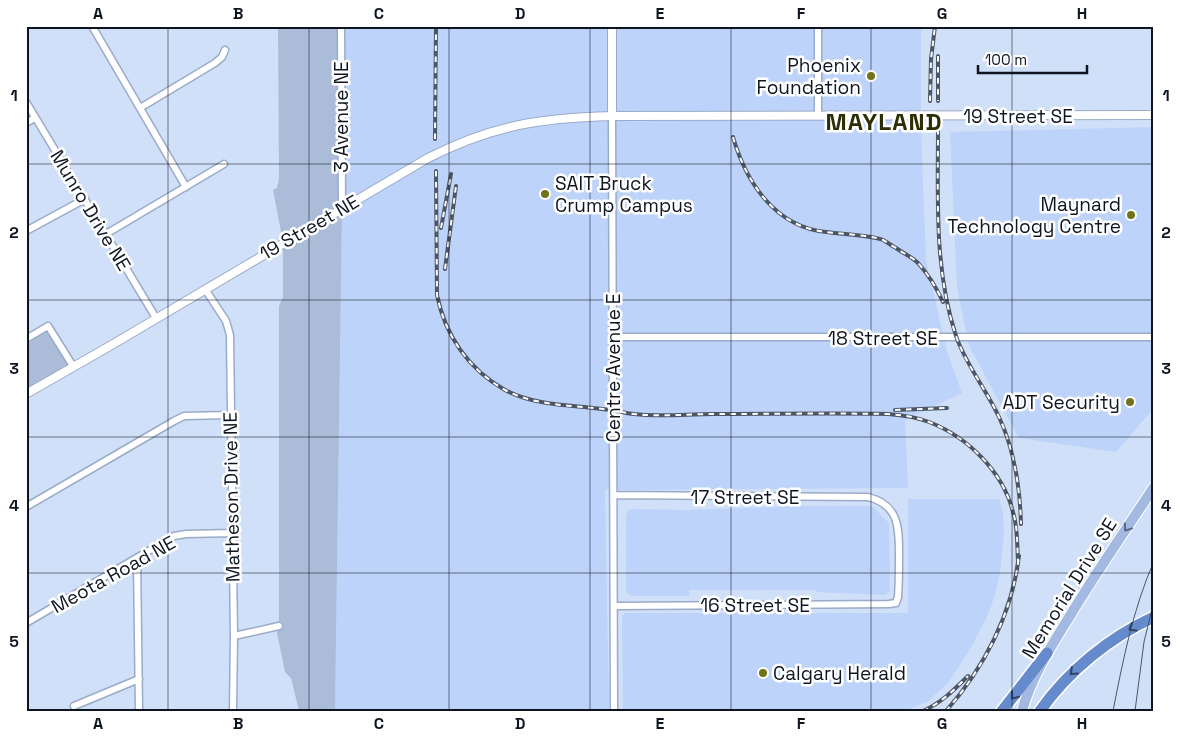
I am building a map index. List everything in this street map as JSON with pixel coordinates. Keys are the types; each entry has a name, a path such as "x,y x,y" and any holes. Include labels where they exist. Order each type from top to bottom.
{"highway":[{"path":"1040,711 1063,682 1079,667 1129,629 1154,616"},
{"path":"1002,711 1047,653"}],"main road":[{"name":"Memorial Drive SE","path":"1022,711 1047,653 1154,487"}],"street":[{"path":"92,26 186,187"},
{"name":"3 Avenue NE","path":"341,26 342,208"},
{"name":"Centre Avenue E","path":"612,26 614,711"},
{"path":"818,26 818,115"},
{"path":"140,108 215,63 222,57 225,50"},
{"name":"Munro Drive NE","path":"26,102 156,318"},
{"name":"19 Street SE","path":"612,116 1154,115"},
{"name":"19 Street NE","path":"26,394 428,158 476,136 512,125 540,120 612,116"},
{"path":"26,124 35,118"},
{"path":"106,234 224,164"},
{"path":"26,231 85,198"},
{"name":"Matheson Drive NE","path":"205,289 226,321 230,335 234,636 233,711"},
{"path":"26,339 48,326 73,366"},
{"name":"18 Street SE","path":"613,337 1154,338"},
{"path":"26,507 184,416 230,415"},
{"name":"17 Street SE","path":"614,495 860,496 876,499 885,503 897,520 899,532 899,589 896,603"},
{"name":"Meota Road NE","path":"26,623 174,536 232,533"},
{"path":"137,559 139,711"},
{"name":"16 Street SE","path":"614,606 882,605 896,603"},
{"path":"234,636 279,626"},
{"path":"74,706 139,679"}],"shaded area":[{"path":"278,26 341,26 342,208 335,711 299,711 291,678 285,672 277,633 279,626 279,306 283,297 283,242 273,190 277,188 279,179"},
{"path":"341,26 921,26 921,130 926,260 947,351 962,393 905,420 908,488 605,490 609,711 335,711 342,208"},
{"path":"1154,127 1154,408 1116,452 1019,438 969,346 957,288 950,132"},
{"path":"48,326 73,366 26,394 26,339"},
{"path":"908,499 999,499 1003,513 1004,533 1000,573 994,598 986,619 969,651 947,684 927,702 904,711 623,711 622,616 625,613 908,613"},
{"path":"798,506 872,506 889,523 890,591 885,595 816,592 815,590 689,590 689,596 631,596 626,592 626,516 628,511 632,509 689,510"}],"tram line":[{"path":"1113,711 1134,616 1154,561"},
{"path":"1135,711 1144,642 1154,601"}],"railway":[{"path":"435,139 436,26"},
{"path":"930,101 931,59 935,26"},
{"path":"938,56 938,101"},
{"path":"938,129 939,234 944,285 949,311 960,347 994,407 1009,442 1018,483 1021,524"},
{"path":"733,137 746,170 755,186 778,212 808,228 878,238 885,241 918,263 932,282 943,302"},
{"path":"436,171 437,295 446,324 460,350 492,382 515,395 536,401 644,415 888,414 924,420 957,437 970,447 982,458 1001,483 1015,518 1018,562"},
{"path":"441,228 451,174"},
{"path":"445,269 456,186"},
{"path":"895,410 947,408"},
{"path":"946,711 972,677 994,639 1010,599 1019,556"},
{"path":"923,711 941,700 968,676"}],"place":[{"name":"Phoenix Foundation","path":"871,76"},
{"name":"SAIT Bruck Crump Campus","path":"545,194"},
{"name":"Maynard Technology Centre","path":"1131,215"},
{"name":"ADT Security","path":"1130,402"},
{"name":"Calgary Herald","path":"763,673"}],"district":[{"name":"MAYLAND","path":"884,122"}]}
